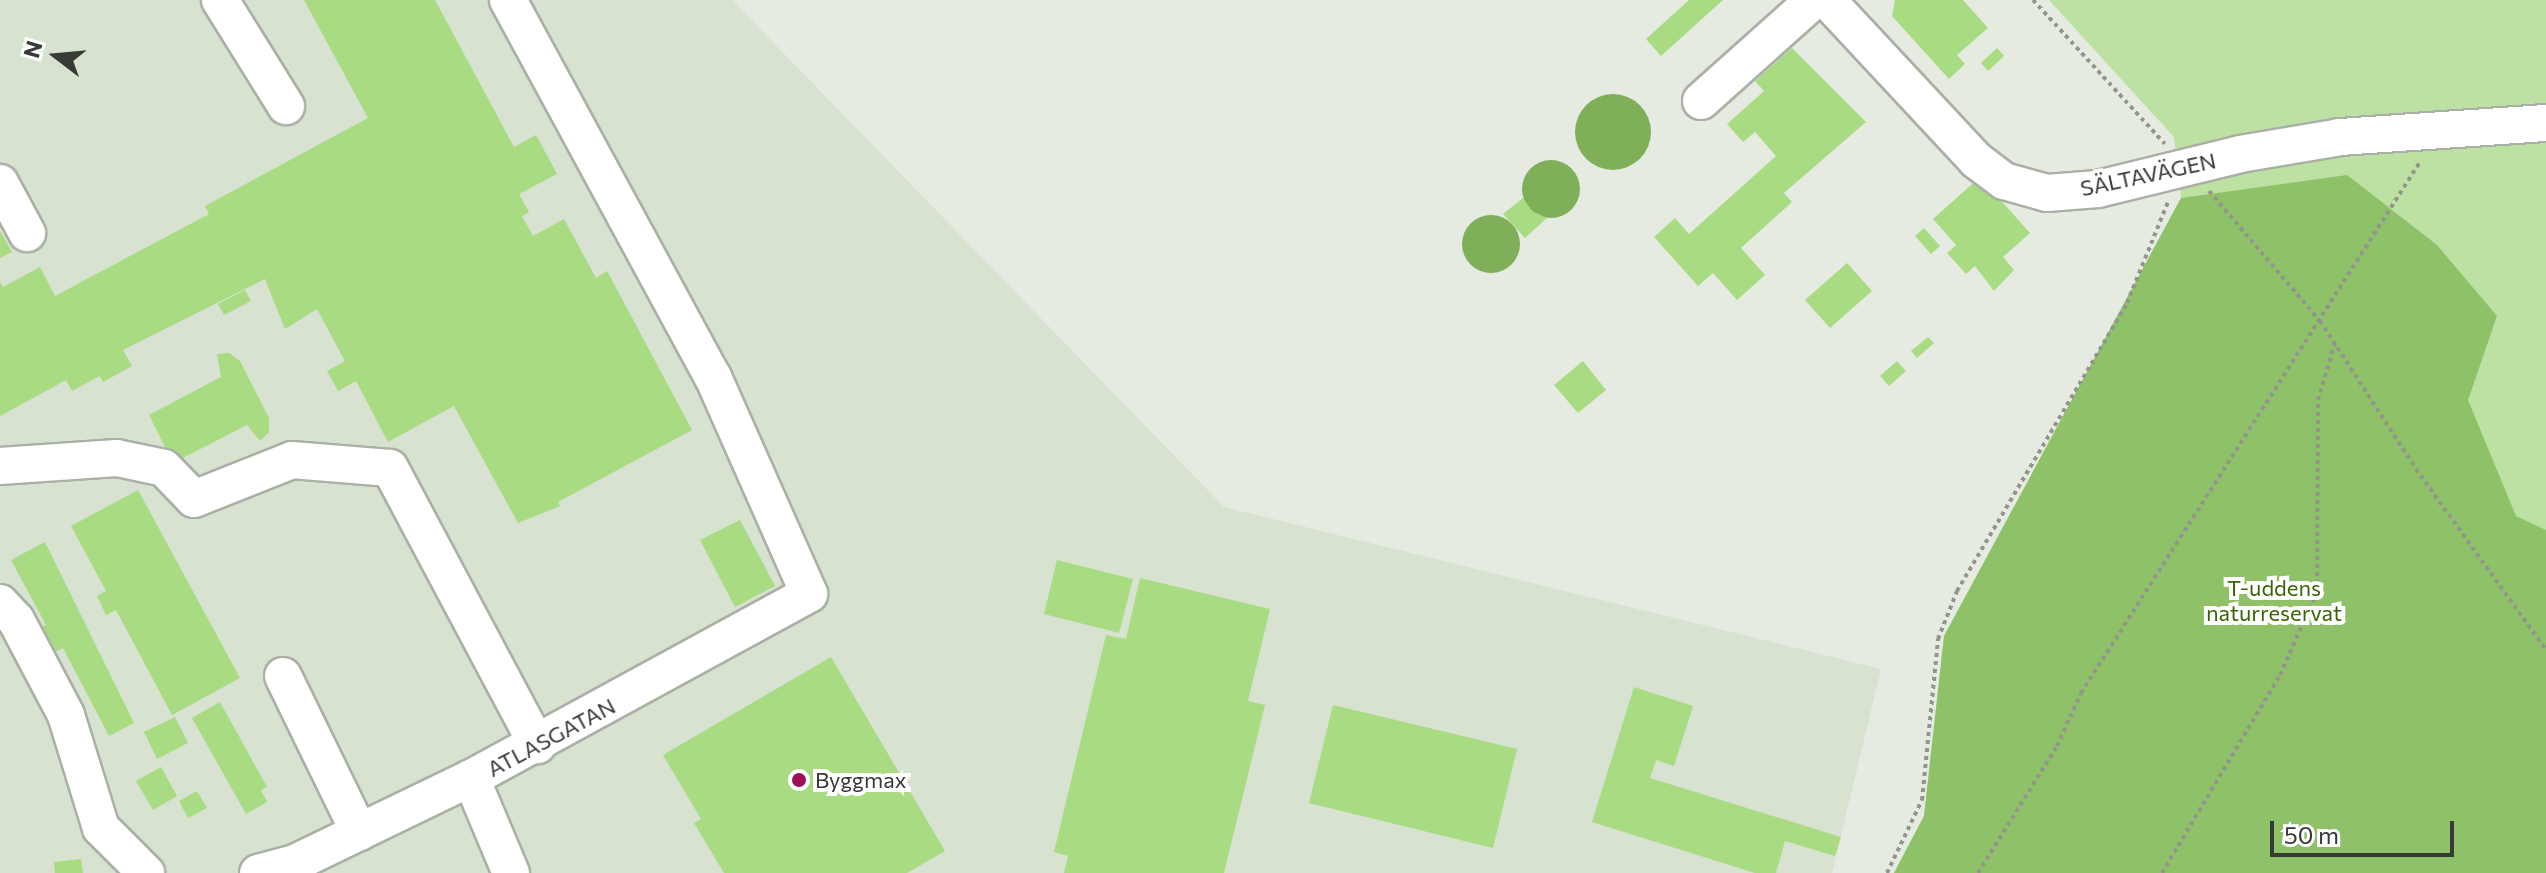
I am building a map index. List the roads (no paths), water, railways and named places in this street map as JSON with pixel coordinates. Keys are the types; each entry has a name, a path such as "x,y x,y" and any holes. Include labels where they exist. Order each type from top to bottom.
{"street":[{"path":"220,0 286,106"},
{"name":"ATLASGATAN","path":"508,0 713,377 809,594 537,745 471,778 511,873"},
{"path":"1701,101 1814,0"},
{"name":"SÄLTAVÄGEN","path":"1827,0 1976,160 2004,181 2047,193 2098,189 2183,168 2340,137 2546,123"},
{"path":"0,183 27,233"},
{"path":"0,466 117,458 164,468 194,499 292,460 390,468 537,745"},
{"path":"0,603 16,620 66,715 101,828 146,873"},
{"path":"283,676 359,832"},
{"path":"258,873 295,863 471,778"}],"place":[{"name":"Byggmax","path":"799,780"}],"park label":[{"name":"T-uddens naturreservat","path":"2274,600"}]}
